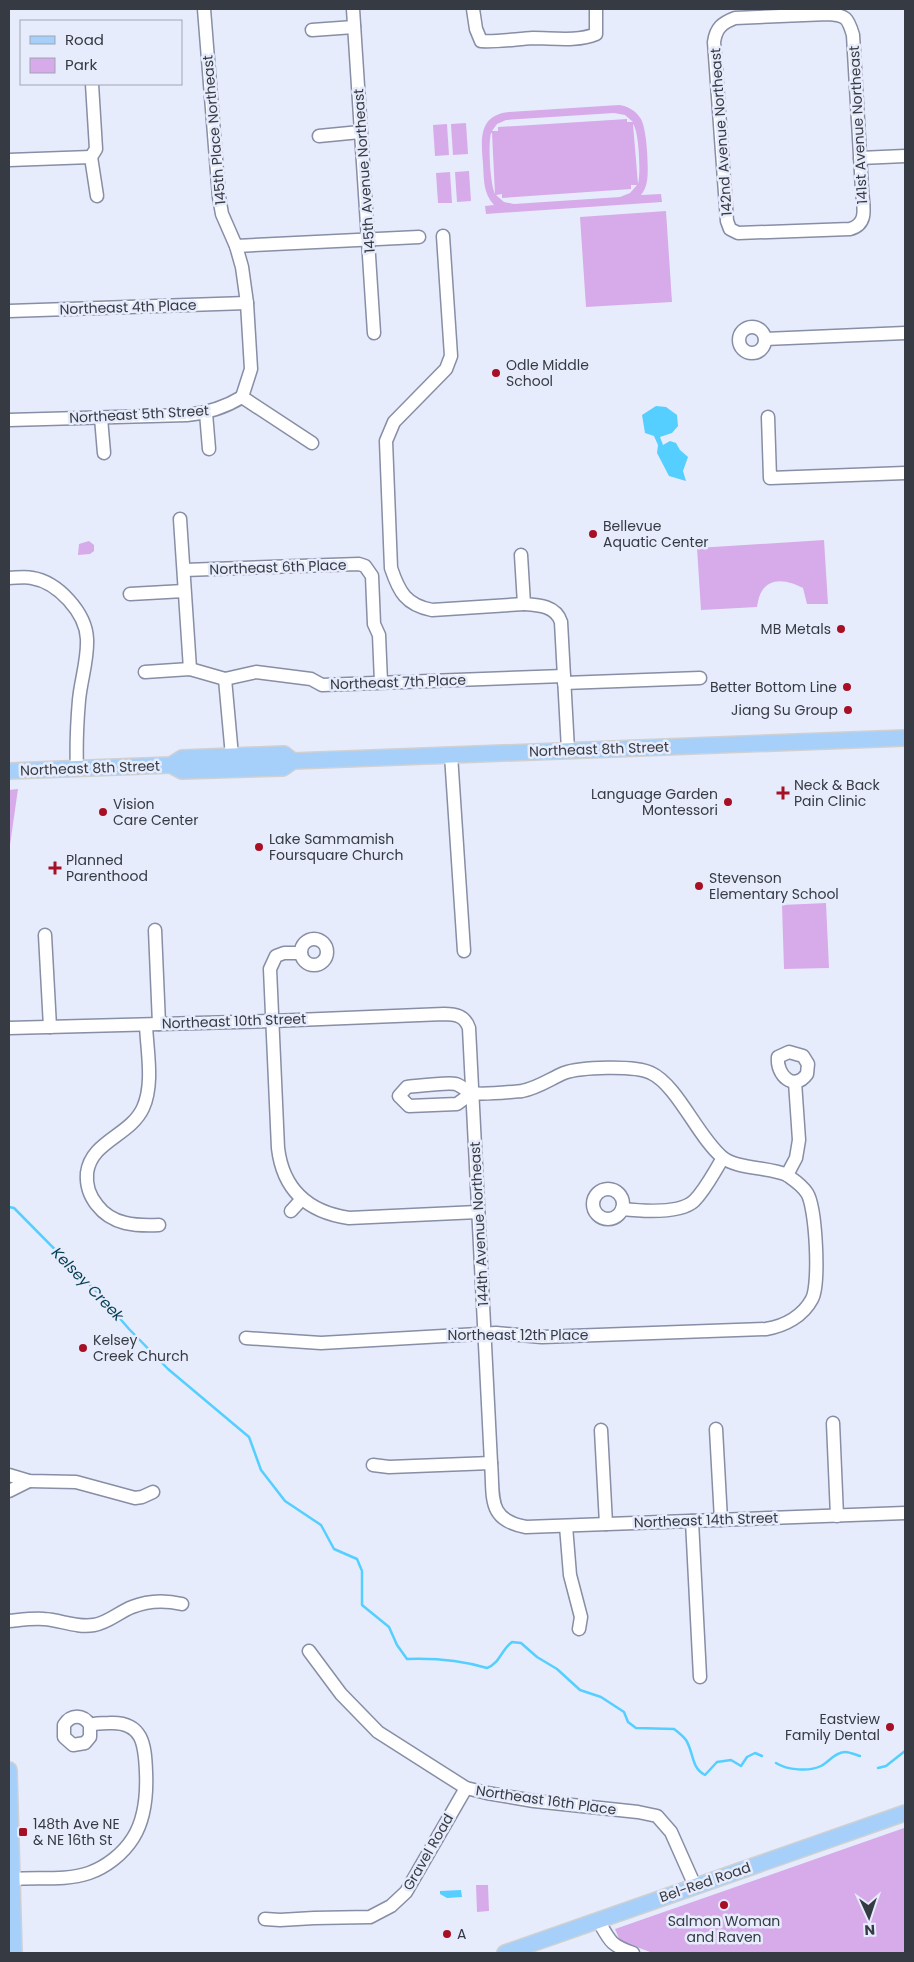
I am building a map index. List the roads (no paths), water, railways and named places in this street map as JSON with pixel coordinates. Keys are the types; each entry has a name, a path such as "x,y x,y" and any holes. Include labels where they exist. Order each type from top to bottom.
{"main road":[{"name":"Northeast 8th Street","path":"171,765 182,771 282,768 293,761 905,738"},
{"name":"Northeast 8th Street","path":"9,771 171,765 182,758 284,754 293,761"},
{"path":"9,1770 14,1953"},
{"name":"Bel-Red Road","path":"505,1953 905,1813"}],"street":[{"name":"145th Place Northeast","path":"204,9 219,197 222,214 236,246 242,267 247,303 251,369 242,397"},
{"name":"145th Avenue Northeast","path":"353,9 374,333"},
{"path":"473,9 476,29 481,41 587,38 596,34 596,9"},
{"name":"142nd Avenue Northeast","path":"847,19 834,14 735,18 719,26 714,42 728,226 738,233 854,228"},
{"name":"141st Avenue Northeast","path":"847,19 853,35 863,219 854,228"},
{"path":"312,30 354,27"},
{"path":"92,85 96,149 90,157 97,196"},
{"path":"320,136 360,132"},
{"path":"860,158 905,156"},
{"path":"9,160 90,157"},
{"path":"443,236 451,356 446,369 394,422 386,441 391,568 397,588 407,600 423,608 432,610 524,604 538,605 554,610 559,617 568,750"},
{"path":"236,246 419,237"},
{"name":"Northeast 4th Place","path":"9,311 247,303"},
{"path":"765,339 905,333"},
{"path":"242,397 312,443"},
{"name":"Northeast 5th Street","path":"9,420 206,413 225,407 242,397"},
{"path":"206,413 209,449"},
{"path":"768,417 770,478 905,473"},
{"path":"101,418 104,452"},
{"path":"180,519 190,669"},
{"path":"521,555 524,604"},
{"name":"Northeast 6th Place","path":"184,570 359,564 366,566 372,576 374,624 380,635 381,682"},
{"path":"9,575 32,578 51,585 69,599 80,618 87,636 87,654 79,698 76,733 77,769"},
{"path":"130,594 184,591"},
{"name":"Northeast 7th Place","path":"145,672 190,669 225,679 256,672 311,679 322,685 381,682 700,678"},
{"path":"225,679 232,756"},
{"path":"452,755 464,951"},
{"path":"155,930 159,1024"},
{"path":"45,934 50,1027"},
{"path":"301,953 284,953 276,956 270,968 280,1163 285,1178 302,1199 334,1215 349,1218 478,1212"},
{"name":"Northeast 10th Street","path":"9,1028 272,1021 434,1014 459,1016"},
{"name":"144th Avenue Northeast","path":"459,1016 467,1021 469,1028 491,1463 497,1512 507,1522"},
{"path":"146,1025 148,1087 142,1109 127,1129 99,1149 92,1157 86,1180 88,1192 93,1200 103,1213 112,1219 140,1226 160,1225"},
{"path":"472,1093 456,1084 407,1087 399,1096 409,1106 457,1104 472,1093 534,1088 565,1073 585,1069 637,1069 651,1073 664,1082 712,1147 723,1158 736,1164 776,1170 787,1175 796,1158 799,1140 795,1082"},
{"path":"622,1209 679,1209 689,1205 695,1200 723,1158"},
{"name":"Northeast 12th Place","path":"246,1338 321,1343 484,1333 515,1333 542,1337 766,1329 781,1326 789,1322 808,1306 817,1284 812,1207 807,1193 799,1183 787,1175"},
{"path":"291,1211 302,1199"},
{"path":"833,1423 837,1516"},
{"path":"716,1429 721,1520"},
{"path":"600,1430 606,1524"},
{"path":"373,1465 389,1467 491,1463"},
{"path":"9,1474 29,1480 76,1482 135,1498 153,1492"},
{"path":"9,1491 29,1480"},
{"name":"Northeast 14th Street","path":"507,1522 526,1527 905,1513"},
{"path":"692,1521 700,1676"},
{"path":"566,1526 571,1583 580,1617 579,1629"},
{"path":"9,1621 43,1619 77,1626 95,1625 142,1604 167,1601 182,1604"},
{"name":"Northeast 16th Place","path":"309,1651 341,1694 378,1732 466,1788 487,1794 534,1801 638,1812 657,1816 671,1832 694,1886"},
{"path":"13,1879 72,1876 89,1872 110,1862 123,1851 133,1838 145,1802 145,1751 142,1741 132,1728 122,1723 90,1725"},
{"name":"Gravel Road","path":"265,1919 370,1917 391,1906 406,1892 466,1788"},
{"path":"598,1920 609,1940 618,1948 633,1953"}],"water":[{"path":"656,406 666,407 677,415 678,426 672,433 660,437 663,445 670,441 676,443 680,450 688,457 683,471 686,481 669,476 657,453 658,445 654,436 645,433 642,415"},
{"path":"461,1890 462,1897 447,1898 440,1894 440,1891"}],"waterway":[{"name":"Kelsey Creek","path":"9,1207 14,1208 97,1292 129,1329 168,1369 249,1437 261,1470 285,1501 321,1525 334,1549 357,1559 362,1571 362,1605 389,1627 397,1645 407,1659 447,1660 487,1668 498,1660 512,1642 521,1643 537,1657 557,1669 580,1690 601,1697 624,1712 628,1722 636,1728 674,1729 686,1740 697,1768 705,1775 717,1762 731,1760 741,1766 747,1757 755,1753 762,1756"},
{"name":"Kelsey Creek","path":"878,1768 886,1766 905,1751"},
{"name":"Kelsey Creek","path":"776,1763 792,1769 804,1770 821,1766 841,1752 849,1752 860,1756"}],"place":[{"name":"Odle Middle School","path":"496,373"},
{"name":"Bellevue Aquatic Center","path":"593,534"},
{"name":"MB Metals","path":"841,629"},
{"name":"Better Bottom Line","path":"847,687"},
{"name":"Jiang Su Group","path":"848,710"},
{"name":"Neck & Back Pain Clinic","path":"783,793"},
{"name":"Language Garden Montessori","path":"728,802"},
{"name":"Vision Care Center","path":"103,812"},
{"name":"Lake Sammamish Foursquare Church","path":"259,847"},
{"name":"Planned Parenthood","path":"55,868"},
{"name":"Stevenson Elementary School","path":"699,886"},
{"name":"Kelsey Creek Church","path":"83,1348"},
{"name":"Eastview Family Dental","path":"890,1727"},
{"name":"148th Ave NE & NE 16th St","path":"23,1832"},
{"name":"Salmon Woman and Raven","path":"724,1905"},
{"name":"A","path":"447,1934"}]}
